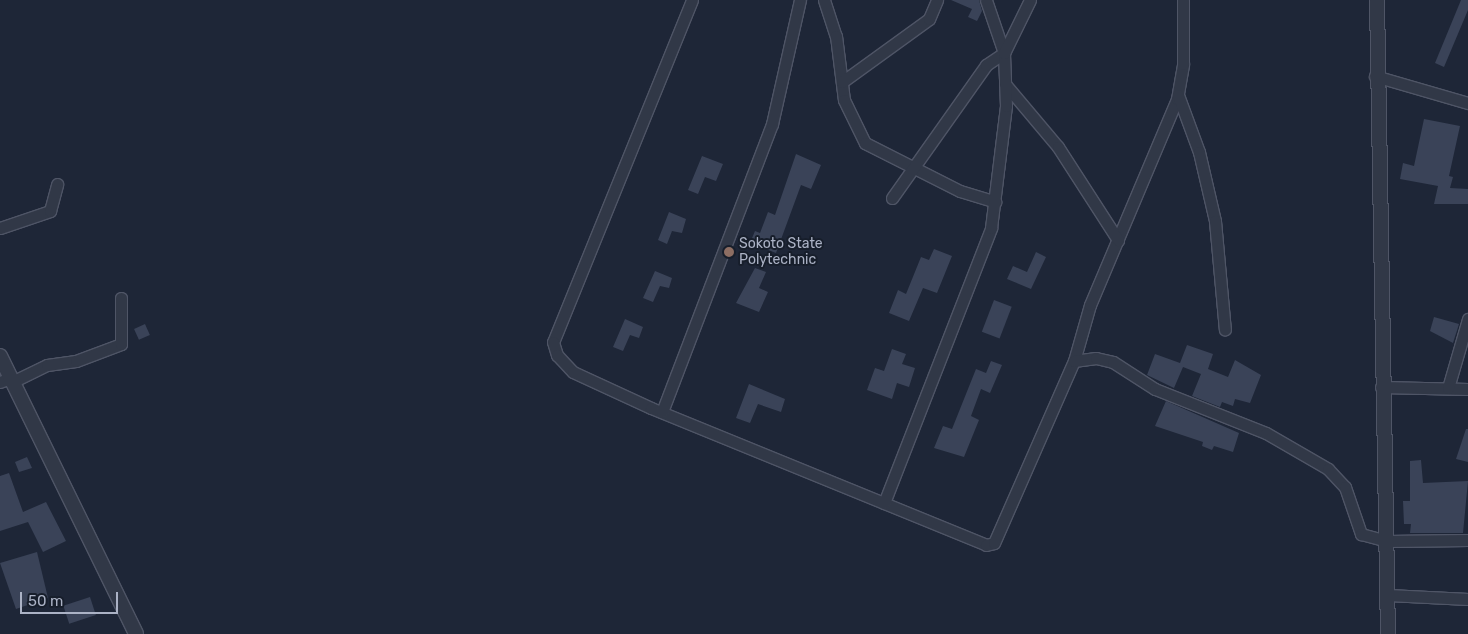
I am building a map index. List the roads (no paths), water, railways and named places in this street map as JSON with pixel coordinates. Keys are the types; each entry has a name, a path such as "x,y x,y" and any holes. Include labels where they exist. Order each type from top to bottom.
{"street":[{"path":"692,0 553,342 558,355 573,372 662,412 986,545 994,543 1074,361 1090,305 1178,94 1183,0"},
{"path":"662,412 772,124 800,0"},
{"path":"824,0 836,36 844,100 865,142 913,168 996,202"},
{"path":"842,82 930,19 937,0"},
{"path":"884,503 991,228 996,202 1005,84 1004,53 986,0"},
{"path":"892,198 986,64 1004,53 1030,0"},
{"path":"1376,0 1375,76 1388,634"},
{"path":"1375,76 1468,103"},
{"path":"1005,84 1058,147 1118,240"},
{"path":"1178,94 1199,152 1215,221 1225,330"},
{"path":"0,228 50,211 57,184"},
{"path":"8,380 47,365 76,361 121,344 121,298"},
{"path":"1448,388 1468,319"},
{"path":"0,356 8,380 136,634"},
{"path":"1074,361 1096,358 1113,362 1155,390 1266,433 1328,469 1346,487 1361,534 1387,541 1468,540"},
{"path":"1381,387 1468,389"},
{"path":"1388,595 1468,599"}],"place":[{"name":"Sokoto State Polytechnic","path":"729,252"}]}
